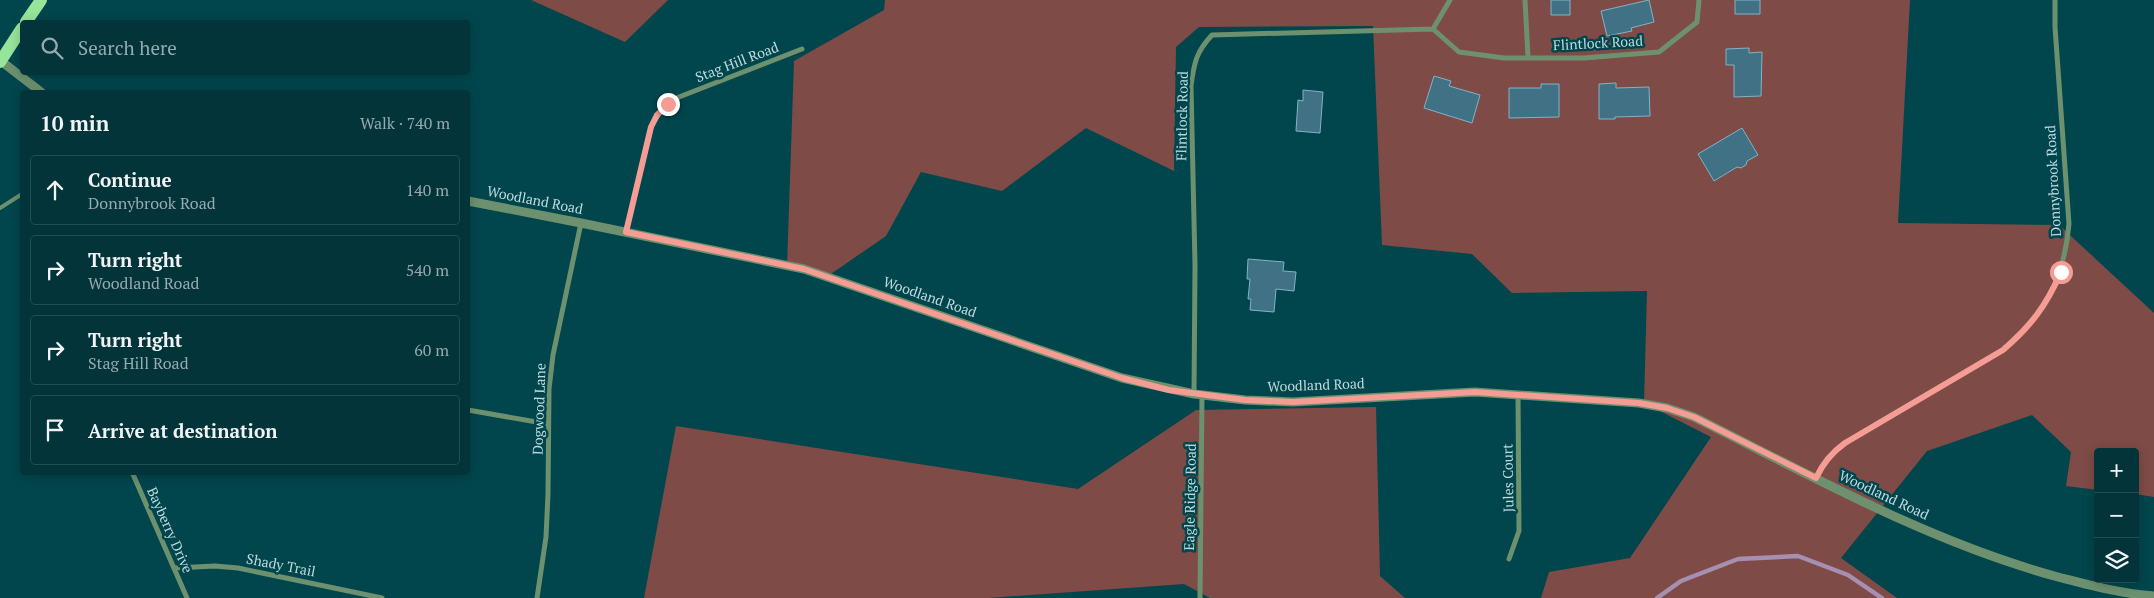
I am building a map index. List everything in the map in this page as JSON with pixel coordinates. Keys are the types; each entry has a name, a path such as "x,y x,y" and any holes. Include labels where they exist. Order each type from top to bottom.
{"main road":[{"path":"27,20 41,0"},
{"path":"0,61 20,31"}],"street":[{"path":"1434,29 1450,0"},
{"path":"1526,0 1528,57"},
{"name":"Flintlock Road","path":"1198,395 1191,86 1194,60 1202,46 1212,35 1434,29 1460,52 1504,58 1584,58 1659,52 1697,22 1699,0"},
{"name":"Donnybrook Road","path":"1816,478 1823,464 1832,453 1845,443 2003,350 2022,334 2038,315 2051,294 2061,272 2067,248 2069,224 2055,28 2055,0"},
{"name":"Stag Hill Road","path":"626,232 651,127 657,115 668,104 679,97 802,49"},
{"path":"0,61 38,90"},
{"name":"Woodland Road","path":"470,201 581,222 804,269 1122,378 1198,395 1245,400 1293,402 1466,392 1639,403 1667,408 1694,417 1919,528 1966,547 2030,569 2079,582 2138,595 2154,596"},
{"name":"Dogwood Lane","path":"537,598 546,537 548,389 552,355 581,222"},
{"name":"Eagle Ridge Road","path":"1198,395 1200,598"},
{"name":"Jules Court","path":"1508,559 1519,531 1518,395"},
{"path":"470,410 548,424"},
{"name":"Bayberry Drive","path":"133,475 187,598"},
{"name":"Shady Trail","path":"175,568 215,566 238,568 382,598"}],"lane":[{"path":"0,208 20,195"}],"shaded area":[{"path":"531,0 668,0 625,42"},
{"path":"885,0 1910,0 1898,223 2059,225 2154,313 2154,497 2139,495 2139,448 2094,448 2094,490 2066,486 2071,452 2032,415 1927,451 1841,558 1897,598 1541,598 1549,572 1630,558 1711,437 1644,403 1647,291 1512,293 1472,254 1382,245 1373,26 1199,27 1176,47 1174,171 1086,128 1002,191 921,172 886,236 825,278 787,267 794,61 884,10"},
{"path":"1376,407 1380,576 1405,598 1210,598 1184,584 988,598 644,598 676,426 1078,489 1196,410"}],"building":[{"path":"1551,0 1570,0 1570,15 1551,15"},
{"path":"1649,0 1654,22 1631,28 1632,31 1607,36 1601,11"},
{"path":"1735,0 1760,0 1760,14 1735,14"},
{"path":"1749,48 1749,53 1762,52 1761,96 1734,97 1734,65 1726,65 1726,49"},
{"path":"1434,76 1451,81 1449,86 1480,95 1472,123 1424,108"},
{"path":"1616,83 1616,88 1649,87 1650,116 1599,119 1599,84"},
{"path":"1541,84 1559,84 1559,117 1509,118 1509,88 1541,88"},
{"path":"1303,90 1323,92 1320,133 1296,131 1298,100 1303,101"},
{"path":"1742,128 1758,155 1747,161 1746,165 1741,168 1737,167 1714,181 1698,154"},
{"path":"1248,259 1284,262 1283,271 1296,272 1294,291 1276,289 1274,312 1250,310 1251,299 1248,299 1250,279 1247,279"}],"waterway":[{"path":"1657,598 1681,581 1738,559 1798,556 1848,575 1882,598"}],"route":[{"path":"668,104 657,115 651,127 626,232 804,269 844,281 1122,378 1169,390 1202,396 1293,402 1475,392 1639,403 1667,408 1694,417 1816,478 1823,464 1832,453 1845,443 2003,350 2022,334 2038,315 2051,294 2061,272"}]}
